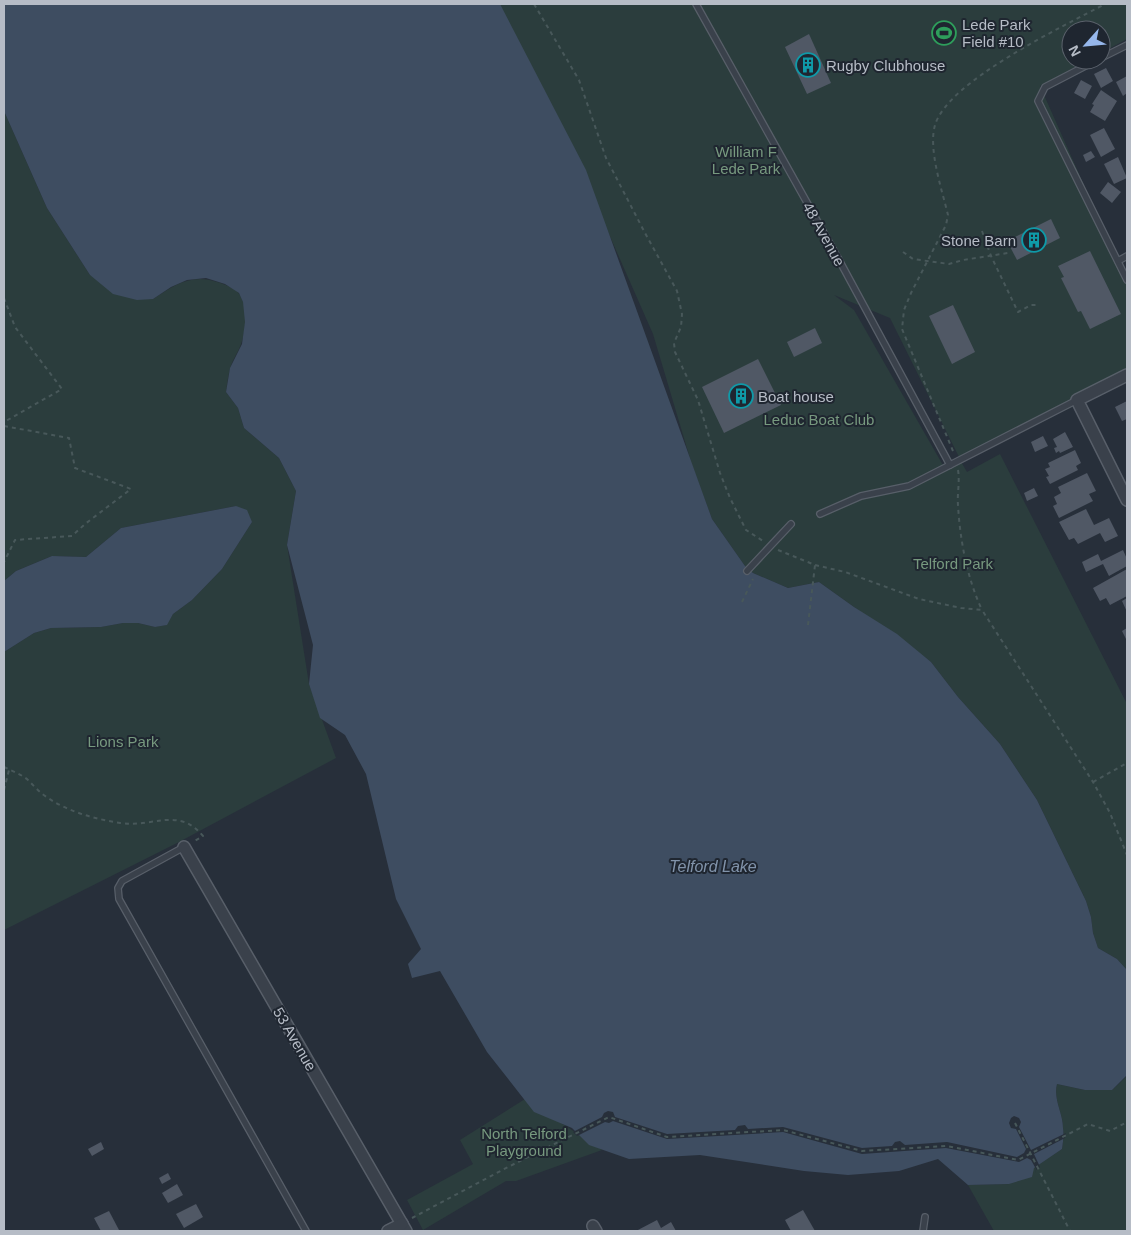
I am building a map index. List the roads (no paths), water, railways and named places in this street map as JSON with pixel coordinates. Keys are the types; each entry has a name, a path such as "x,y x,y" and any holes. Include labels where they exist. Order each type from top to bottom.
{"street":[{"path":"1127,375 1076,400 1127,500"},
{"name":"53 Avenue","path":"184,847 404,1227"},
{"path":"388,1231 404,1227"}],"lane":[{"name":"48 Avenue","path":"696,4 838,258 950,465"},
{"path":"1111,53 1127,44"},
{"path":"1077,70 1045,86 1038,101 1127,280"},
{"path":"1118,261 1127,256"},
{"path":"820,514 861,496 908,486 1076,400"},
{"path":"747,571 791,524"},
{"path":"184,847 122,881 118,888 119,899 306,1231"},
{"path":"923,1231 925,1217"}],"water":[{"name":"Telford Lake","path":"4,4 500,4 586,170 712,519 745,566 753,573 788,588 819,582 897,634 931,662 958,697 1000,744 1037,800 1086,901 1098,948 1117,959 1127,970 1127,1075 1112,1090 1085,1090 1057,1084 1056,1095 1062,1117 1062,1149 1034,1168 1032,1177 1009,1184 968,1185 938,1159 899,1171 848,1175 804,1171 700,1155 629,1159 589,1145 572,1128 534,1112 487,1052 440,971 412,978 408,964 421,949 396,899 366,774 345,735 320,718 309,684 313,645 287,545 296,491 279,458 244,428 238,408 226,392 230,368 242,344 245,322 243,302 239,293 225,284 206,278 187,280 171,287 153,299 137,300 113,294 90,275 47,208 4,111"},
{"path":"236,506 247,510 252,522 222,569 192,600 173,614 167,625 155,627 138,623 123,623 101,627 51,628 34,633 4,652 4,581 16,571 52,556 86,557 121,528"}],"place":[{"name":"Lede Park Field #10","path":"944,33"},
{"name":"Rugby Clubhouse","path":"808,65"},
{"name":"Stone Barn","path":"1034,240"},
{"name":"Boat house","path":"741,396"}],"park label":[{"name":"William F Lede Park","path":"746,160"},
{"name":"Leduc Boat Club","path":"819,419"},
{"name":"Telford Park","path":"953,563"},
{"name":"Lions Park","path":"123,741"},
{"name":"North Telford Playground","path":"524,1142"}]}
